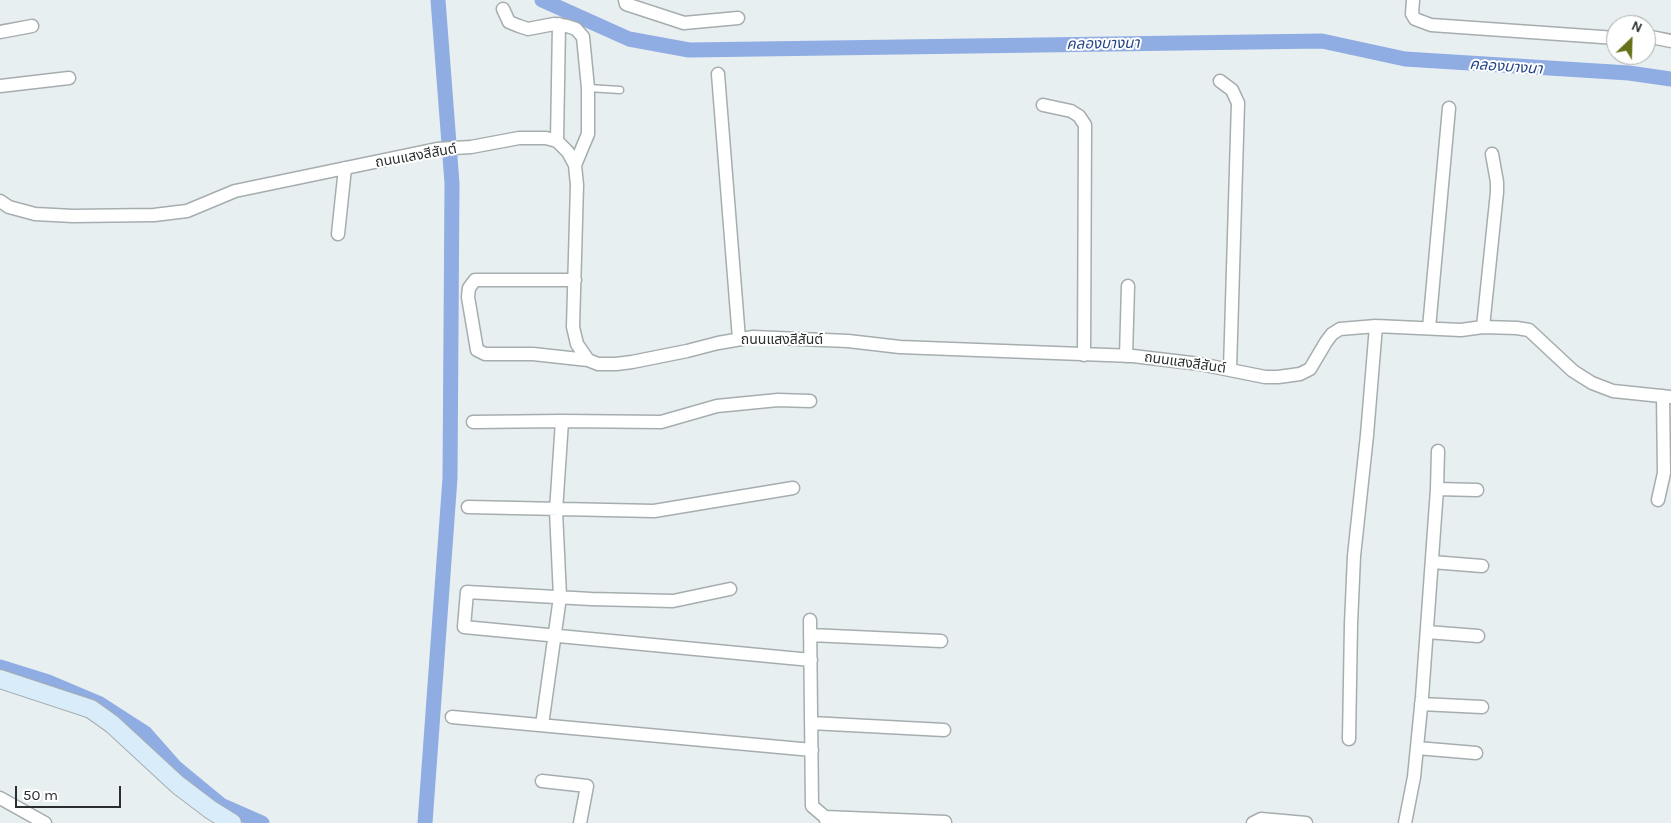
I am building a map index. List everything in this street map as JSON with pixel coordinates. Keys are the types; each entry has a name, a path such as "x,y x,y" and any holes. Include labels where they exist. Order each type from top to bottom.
{"street":[{"path":"625,0 626,4 684,23 738,18"},
{"path":"1413,0 1412,14 1415,19 1431,25 1606,37"},
{"path":"503,10 509,22 528,29 559,24 576,29 583,37 588,88 588,134 575,164"},
{"path":"559,24 557,141 568,152 575,164 577,185 573,327 577,344 588,360"},
{"path":"0,32 32,26"},
{"path":"1656,38 1671,40"},
{"path":"718,74 739,339"},
{"path":"0,86 70,78"},
{"path":"1220,81 1232,90 1238,103 1230,369"},
{"path":"1042,105 1071,111 1079,116 1085,125 1084,355"},
{"path":"1429,328 1449,108"},
{"name":"ถนนแสงสีสันต์","path":"0,201 9,207 35,214 73,216 154,215 187,211 235,191 437,150 471,147 519,138 546,138 557,141"},
{"path":"1483,328 1497,192 1492,154"},
{"path":"338,234 345,168"},
{"name":"ถนนแสงสีสันต์","path":"575,280 480,280 471,283 468,297 477,350 485,354 533,354 588,360 598,364 624,363 753,337 820,339 900,347 1126,356 1230,369 1244,374 1264,377 1300,374 1310,369 1321,348 1332,334 1340,329 1376,326 1461,330 1483,328 1529,330 1573,371 1592,383 1613,391 1667,397"},
{"path":"1126,356 1128,286"},
{"path":"1349,739 1354,556 1376,326"},
{"path":"1658,500 1664,473 1667,397"},
{"path":"472,422 661,422 717,406 778,400 810,401"},
{"path":"542,725 560,597 556,510 562,421"},
{"path":"1405,823 1414,777 1421,704 1437,489 1438,451"},
{"path":"468,507 654,511 793,488"},
{"path":"1437,489 1477,490"},
{"path":"1432,562 1482,566"},
{"path":"730,589 673,601 467,592 464,627 811,660"},
{"path":"810,620 812,806 826,820 945,822"},
{"path":"1427,632 1478,636"},
{"path":"810,635 941,641"},
{"path":"0,679 91,709 112,724 178,785 232,823"},
{"path":"1421,704 1482,707"},
{"path":"452,716 812,750"},
{"path":"811,723 944,730"},
{"path":"1417,748 1476,753"},
{"path":"542,780 587,786 580,823"},
{"path":"0,798 45,823"},
{"path":"1253,823 1261,819 1306,823"}],"lane":[{"path":"588,88 620,90"}],"waterway":[{"path":"425,823 450,478 452,183 438,0"},
{"name":"คลองบางนา","path":"542,0 629,39 689,50 1322,41 1405,59 1629,73 1671,79"},
{"path":"0,667 48,682 100,704 145,733 175,767 221,805 262,823"}]}
